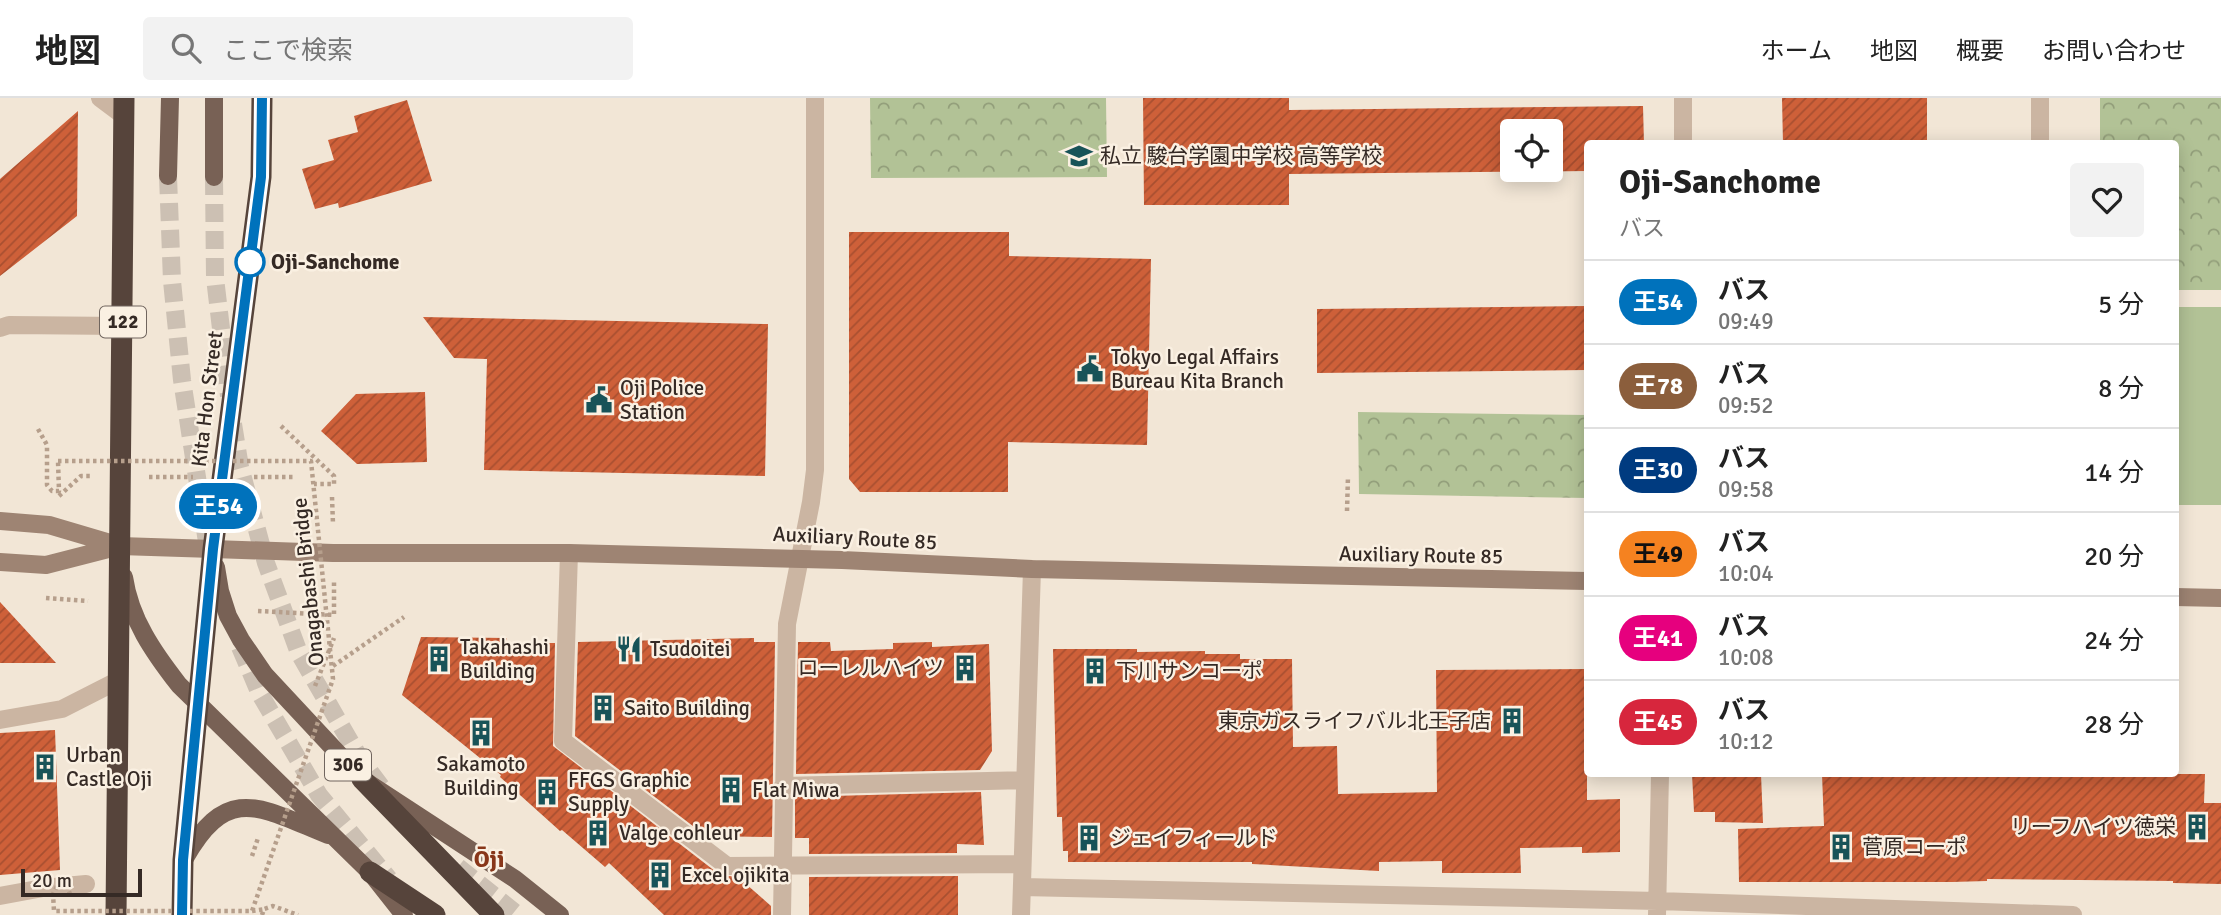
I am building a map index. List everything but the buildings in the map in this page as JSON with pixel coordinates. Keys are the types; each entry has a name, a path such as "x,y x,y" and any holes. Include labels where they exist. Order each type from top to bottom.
{"highway":[{"name":"Kita Hon Street","path":"182,915 183,860 213,549 261,177 262,98"},
{"name":"122","path":"116,915 124,107"},
{"path":"362,779 494,915"},
{"path":"370,872 435,915"}],"main road":[{"path":"168,176 170,98"},
{"path":"214,98 214,177"},
{"path":"120,545 125,586 148,641 180,685 338,839 370,872 404,915"},
{"name":"306","path":"213,549 220,591 228,616 241,640 265,675 362,779 515,879 560,915"},
{"path":"183,860 198,834 214,818 235,807 253,806 338,839"}],"street":[{"path":"100,98 124,107"},
{"path":"782,915 787,624 815,470 815,98"},
{"path":"1683,98 1683,140"},
{"path":"2040,98 2040,140"},
{"path":"0,328 9,325 123,326"},
{"path":"0,521 48,524 120,545"},
{"path":"0,562 47,565 120,545"},
{"name":"Auxiliary Route 85","path":"120,545 333,553 569,552 1032,569 1584,581"},
{"path":"569,552 563,741 727,866 1023,864"},
{"path":"1021,915 1032,569"},
{"path":"2179,597 2221,598"},
{"path":"0,720 62,709 117,681"},
{"path":"1658,908 1660,777"},
{"path":"783,786 1025,780"},
{"path":"0,896 86,884"},
{"path":"1022,887 1658,908 2073,915"}],"path":[{"path":"281,426 334,476 334,484 314,484"},
{"name":"Onagabashi Bridge","path":"38,429 47,445 47,485 52,491 60,491 58,461 311,461 333,679 252,911"},
{"path":"50,504 81,476 295,477"},
{"path":"1347,511 1348,476"},
{"path":"333,666 404,617"},
{"path":"70,894 66,884 57,886 53,894 54,911 276,909 280,915"},
{"path":"262,915 264,909 273,906 298,915"}],"green space":[{"path":"870,98 1106,98 1107,177 871,178"},
{"path":"2100,98 2221,98 2221,290 2179,290 2179,140 2100,140"},
{"path":"2179,307 2221,307 2221,505 2179,505"},
{"path":"1358,412 1584,415 1584,498 1359,494"}],"tunnel":[{"path":"168,176 172,281 182,380 209,555"},
{"path":"214,177 215,278 229,396"},
{"path":"233,424 240,467 266,563 299,653 359,757 385,792"},
{"path":"240,647 260,694 319,795 389,879"},
{"path":"458,867 518,915"}],"bus line":[{"name":"王54","path":"182,915 183,860 213,549 261,177 262,98"}],"place":[{"name":"私立 駿台学園中学校 高等学校","path":"1079,156"},
{"name":"Oji-Sanchome","path":"250,262"},
{"name":"Tokyo Legal Affairs Bureau Kita Branch","path":"1090,369"},
{"name":"Oji Police Station","path":"599,400"},
{"name":"Tsudoitei","path":"629,649"},
{"name":"Takahashi Building","path":"439,659"},
{"name":"ローレルハイツ","path":"965,668"},
{"name":"下川サンコーポ","path":"1095,671"},
{"name":"Saito Building","path":"603,708"},
{"name":"東京ガスライフバル北王子店","path":"1512,721"},
{"name":"Sakamoto Building","path":"481,733"},
{"name":"Urban Castle Oji","path":"45,767"},
{"name":"Flat Miwa","path":"731,790"},
{"name":"FFGS Graphic Supply","path":"547,792"},
{"name":"リーフハイツ徳栄","path":"2197,827"},
{"name":"Valge cohleur","path":"598,833"},
{"name":"ジェイフィールド","path":"1089,838"},
{"name":"菅原コーポ","path":"1841,847"},
{"name":"Excel ojikita","path":"660,875"}],"district":[{"name":"Ōji","path":"489,859"}]}
